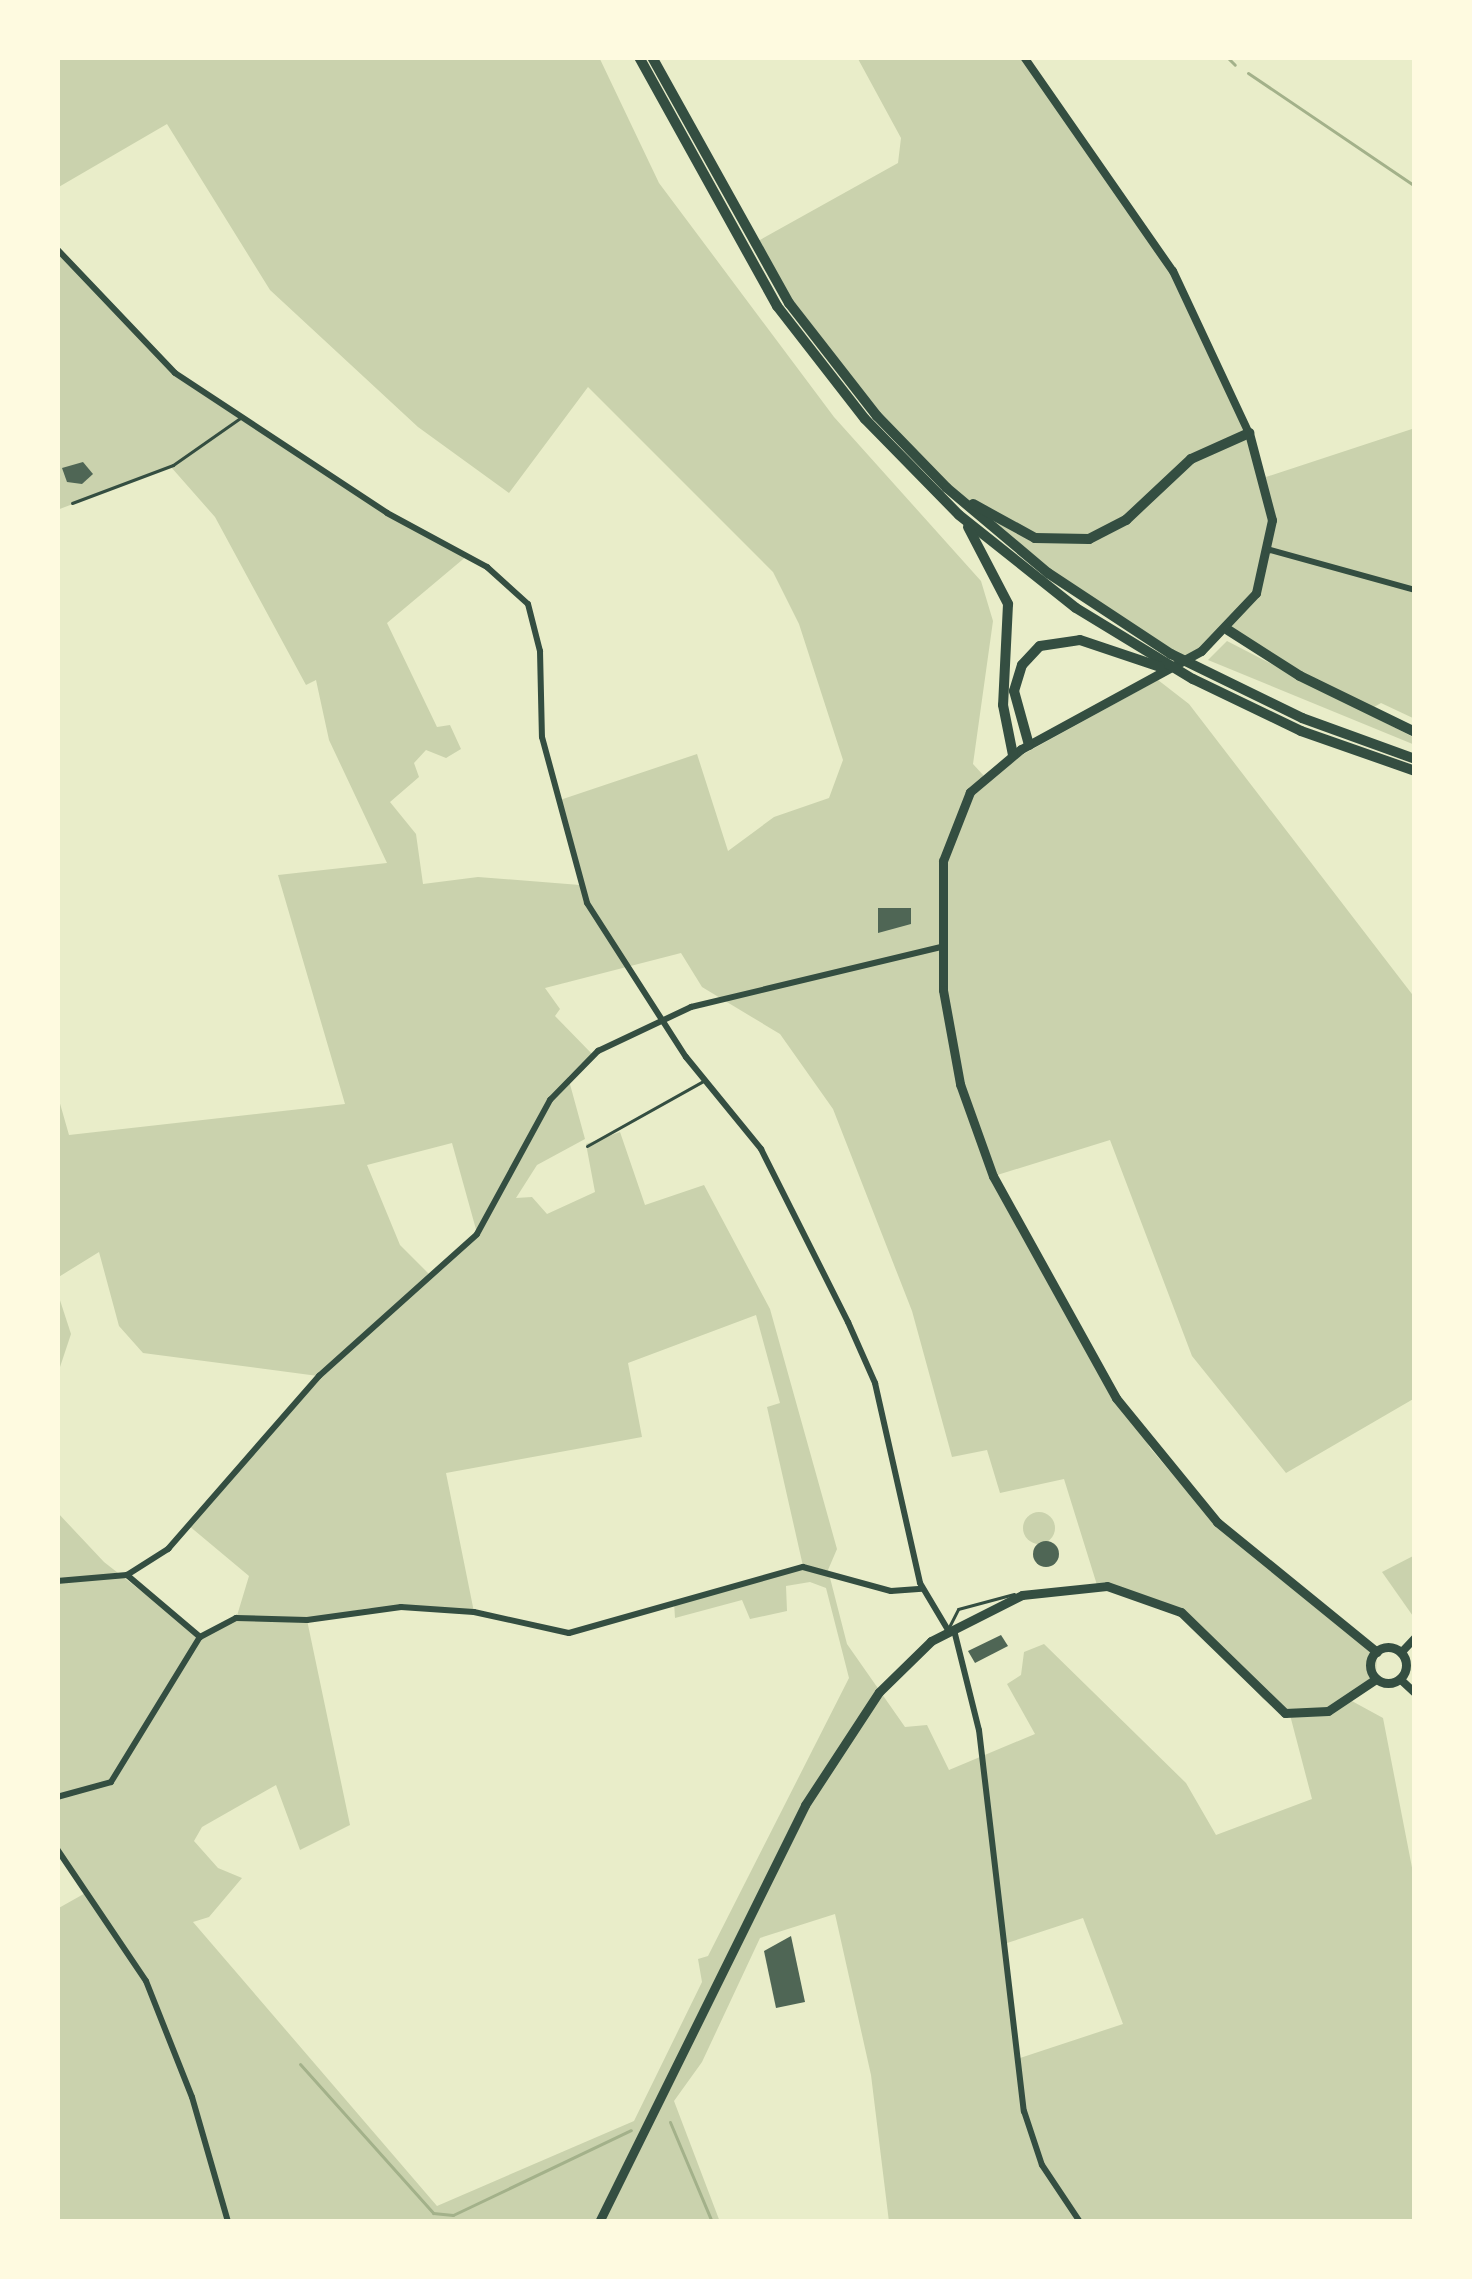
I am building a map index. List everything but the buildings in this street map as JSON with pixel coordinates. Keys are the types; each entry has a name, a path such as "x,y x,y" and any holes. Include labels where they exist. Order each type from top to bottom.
{"highway":[{"path":"639,57 777,306 865,419 959,514 1063,598 1193,679"},
{"path":"652,57 789,303 866,403 947,488 1048,573 1171,654 1289,713 1415,759"},
{"path":"947,488 1029,536 1082,541 1122,524 1191,459 1249,433"},
{"path":"959,514 1006,596 1003,705 1013,754"},
{"path":"1228,629 1314,684 1415,732"},
{"path":"1029,745 1016,718 1017,676 1050,642 1094,643 1193,679 1301,731 1415,771"}],"main road":[{"path":"599,2222 806,1805 887,1682 950,1628 1022,1595 1097,1585 1150,1595 1190,1619 1263,1699 1291,1715 1328,1711 1376,1679 1400,1678 1401,1653 1377,1652 1217,1522 1117,1398 972,1124 947,1021 940,947 947,842 970,792 1013,754 1158,680 1201,651 1228,629 1256,593 1270,550 1269,492 1249,433"},
{"path":"1376,1679 1377,1652"}],"street":[{"path":"1024,57 1173,271 1249,433"},
{"path":"57,249 146,349 387,513 487,567 528,604 540,651 542,737 580,885 604,937 764,1155 869,1365 922,1589 950,1628 979,1730 1024,2111 1033,2146 1080,2222"},
{"path":"1270,550 1415,590"},
{"path":"57,1581 127,1575 168,1549 319,1376 477,1234 568,1077 664,1016 940,947"},
{"path":"57,1797 111,1782 200,1637 236,1618 307,1620 401,1607 590,1632 807,1566 884,1589 922,1589"},
{"path":"127,1575 200,1637"},
{"path":"1401,1653 1415,1638"},
{"path":"1400,1678 1415,1693"},
{"path":"57,1849 146,1981 193,2097 228,2222"}],"lane":[{"path":"72,503 173,465 241,417"},
{"path":"587,1146 706,1080"}],"green space":[{"path":"57,57 599,57 659,183 834,417 981,581 993,621 973,764 984,776 1158,680 1189,704 1415,998 1415,1398 1286,1473 1192,1356 1110,1140 994,1176 1150,1448 1185,1489 1377,1652 1376,1679 1350,1700 1383,1718 1415,1883 1415,2222 889,2222 871,2075 835,1914 760,1938 702,2062 674,2101 720,2222 57,2222 57,1909 89,1891 57,1849 57,1512 104,1562 200,1637 236,1619 249,1576 188,1525 318,1376 143,1353 119,1326 99,1252 57,1278 57,1093 69,1135 345,1104 278,875 387,863 329,740 316,680 306,685 215,517 171,467 57,510 57,249 175,373 365,498 468,555 387,623 437,727 450,725 461,749 446,758 426,750 414,763 419,777 390,802 416,834 423,884 478,877 580,885 557,801 697,754 728,851 774,817 829,798 843,760 799,624 773,572 588,387 509,493 418,427 270,290 167,124 57,188","holes":["681,953 702,987 780,1034 833,1109 912,1311 952,1457 987,1450 1000,1493 1064,1479 1097,1585 1162,1601 1199,1628 1263,1699 1290,1715 1312,1799 1216,1835 1186,1783 1044,1644 1024,1652 1021,1675 1007,1684 1035,1734 949,1770 927,1725 905,1727 847,1644 828,1570 837,1549 770,1309 704,1185 645,1205 620,1132 586,1144 595,1192 547,1214 532,1197 516,1198 537,1165 585,1139 568,1077 593,1055 555,1016 560,1009 545,988","452,1143 477,1233 430,1275 400,1245 367,1165","756,1315 780,1403 767,1407 803,1566 674,1602 675,1618 742,1600 750,1619 787,1611 786,1586 810,1582 826,1588 849,1678 708,1956 698,1959 702,1982 634,2121 437,2206 193,1922 209,1917 242,1878 218,1868 194,1841 202,1827 276,1785 300,1850 350,1825 307,1620 369,1608 474,1612 446,1473 642,1437 628,1363","1083,1918 1123,2024 1017,2059 1004,1944"]},
{"path":"857,57 1024,57 1188,297 1266,477 1415,428 1415,719 1381,703 1367,711 1228,630 1185,662 1025,555 899,439 751,245 898,163 901,138"},
{"path":"1227,641 1415,738 1415,745 1208,660"},
{"path":"57,1291 71,1334 57,1376"},
{"path":"1039,1512 1050,1517 1055,1528 1050,1539 1039,1544 1028,1539 1023,1528 1028,1517"},
{"path":"1415,1555 1415,1619 1382,1572"}],"waterway":[{"path":"1227,57 1235,65"},
{"path":"1248,73 1415,186"},
{"path":"300,2064 433,2213 453,2215 631,2130"},
{"path":"670,2122 712,2222"}]}
